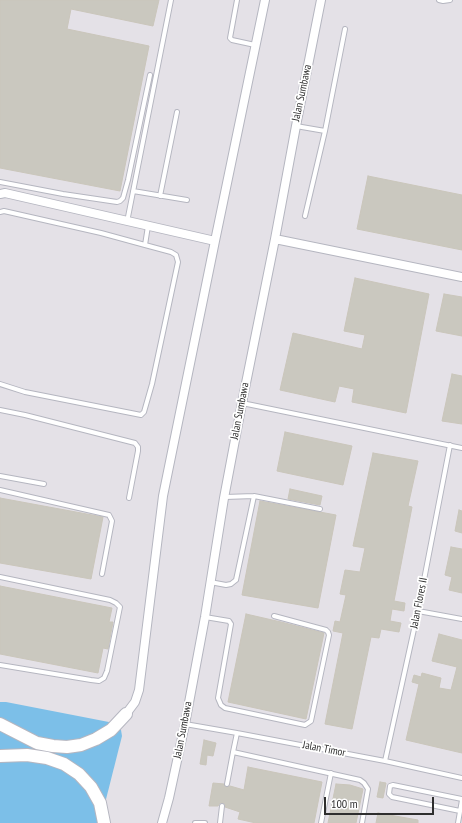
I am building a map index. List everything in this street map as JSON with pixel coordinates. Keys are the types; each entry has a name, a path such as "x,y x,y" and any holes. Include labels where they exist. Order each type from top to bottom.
{"main road":[{"path":"0,724 38,743 67,747 81,745 96,739 111,730 126,714"},
{"path":"0,756 27,755 47,758 64,764 79,774 91,787 100,803 104,823"}],"street":[{"path":"126,714 135,702 139,690 163,496 264,0"},
{"name":"Jalan Sumbawa","path":"162,823 169,798 207,617 224,498 242,402 299,126 321,0"},
{"path":"0,194 5,193 215,242"},
{"path":"275,239 462,277"}],"lane":[{"path":"127,222 171,0"},
{"path":"237,0 230,38 232,40 255,46"},
{"path":"439,0 450,0"},
{"path":"305,216 325,131 345,29"},
{"path":"0,182 63,194 118,202 120,201 123,198 128,180 150,75"},
{"path":"160,196 177,112"},
{"path":"299,126 325,131"},
{"path":"133,191 187,200"},
{"path":"0,212 4,211 101,233 171,252 176,255 178,262 152,384 144,412 141,415 25,392 0,384"},
{"path":"145,245 148,226"},
{"path":"242,402 462,448"},
{"path":"0,410 135,443 138,447 138,451 129,498"},
{"name":"Jalan Flores II","path":"385,761 418,611 450,445"},
{"path":"0,476 44,484"},
{"path":"0,490 109,515 112,520 102,574"},
{"path":"212,583 226,585 231,584 236,580 254,496"},
{"path":"224,498 254,496 320,509"},
{"path":"0,577 110,600 120,607 107,671 104,678 91,680 0,665"},
{"path":"418,611 462,620"},
{"path":"207,617 229,621 230,624 218,698 221,705 225,708 305,725 310,721 328,632 326,630 274,616"},
{"name":"Jalan Timor","path":"185,724 385,761 462,778"},
{"path":"227,784 237,733"},
{"path":"233,752 360,780 368,789 362,823"},
{"path":"321,823 332,773"},
{"path":"458,823 460,812 462,799 393,785 390,786 389,794 392,797 460,812"},
{"path":"220,823 222,806"},
{"path":"195,823 205,823"}],"shaded area":[{"path":"0,0 462,0 462,823 0,823"}],"water":[{"path":"0,702 114,723 121,730 122,736 100,823 0,823"}],"building":[{"path":"0,0 159,0 153,26 71,9 67,29 149,46 120,191 0,168"},
{"path":"368,176 462,195 462,250 357,229"},
{"path":"355,278 429,294 406,413 352,402 354,389 339,386 335,402 280,390 293,333 362,349 365,335 344,331"},
{"path":"444,294 462,297 462,336 436,331"},
{"path":"452,374 462,376 462,424 442,421"},
{"path":"285,432 352,446 343,485 277,471"},
{"path":"373,453 418,461 408,506 412,507 394,601 405,603 404,611 392,609 390,621 401,623 399,632 381,629 379,638 371,637 352,729 325,724 343,633 333,631 335,621 340,622 346,595 340,594 345,570 360,572 365,548 353,546"},
{"path":"290,489 322,496 320,505 288,499"},
{"path":"0,498 103,517 91,579 0,563"},
{"path":"260,501 336,515 318,608 242,595"},
{"path":"459,510 462,511 462,533 455,531"},
{"path":"451,547 462,549 462,593 449,590 452,577 445,575"},
{"path":"0,586 112,608 109,622 113,622 108,649 103,648 98,673 0,654"},
{"path":"246,614 324,633 306,719 228,702"},
{"path":"439,634 462,640 462,753 406,740 419,684 412,682 414,675 421,677 422,673 441,678 439,688 451,690 457,667 432,661"},
{"path":"204,740 216,743 213,756 207,755 206,765 200,764"},
{"path":"248,767 322,782 314,823 256,823 238,819 240,812 225,807 225,804 223,803 220,803 218,806 209,806 213,783 224,784 226,787 230,786 244,790"},
{"path":"380,782 386,783 383,798 377,797"},
{"path":"336,784 350,785 363,789 356,823 328,823"},
{"path":"378,813 418,820 418,823 376,823"}]}
